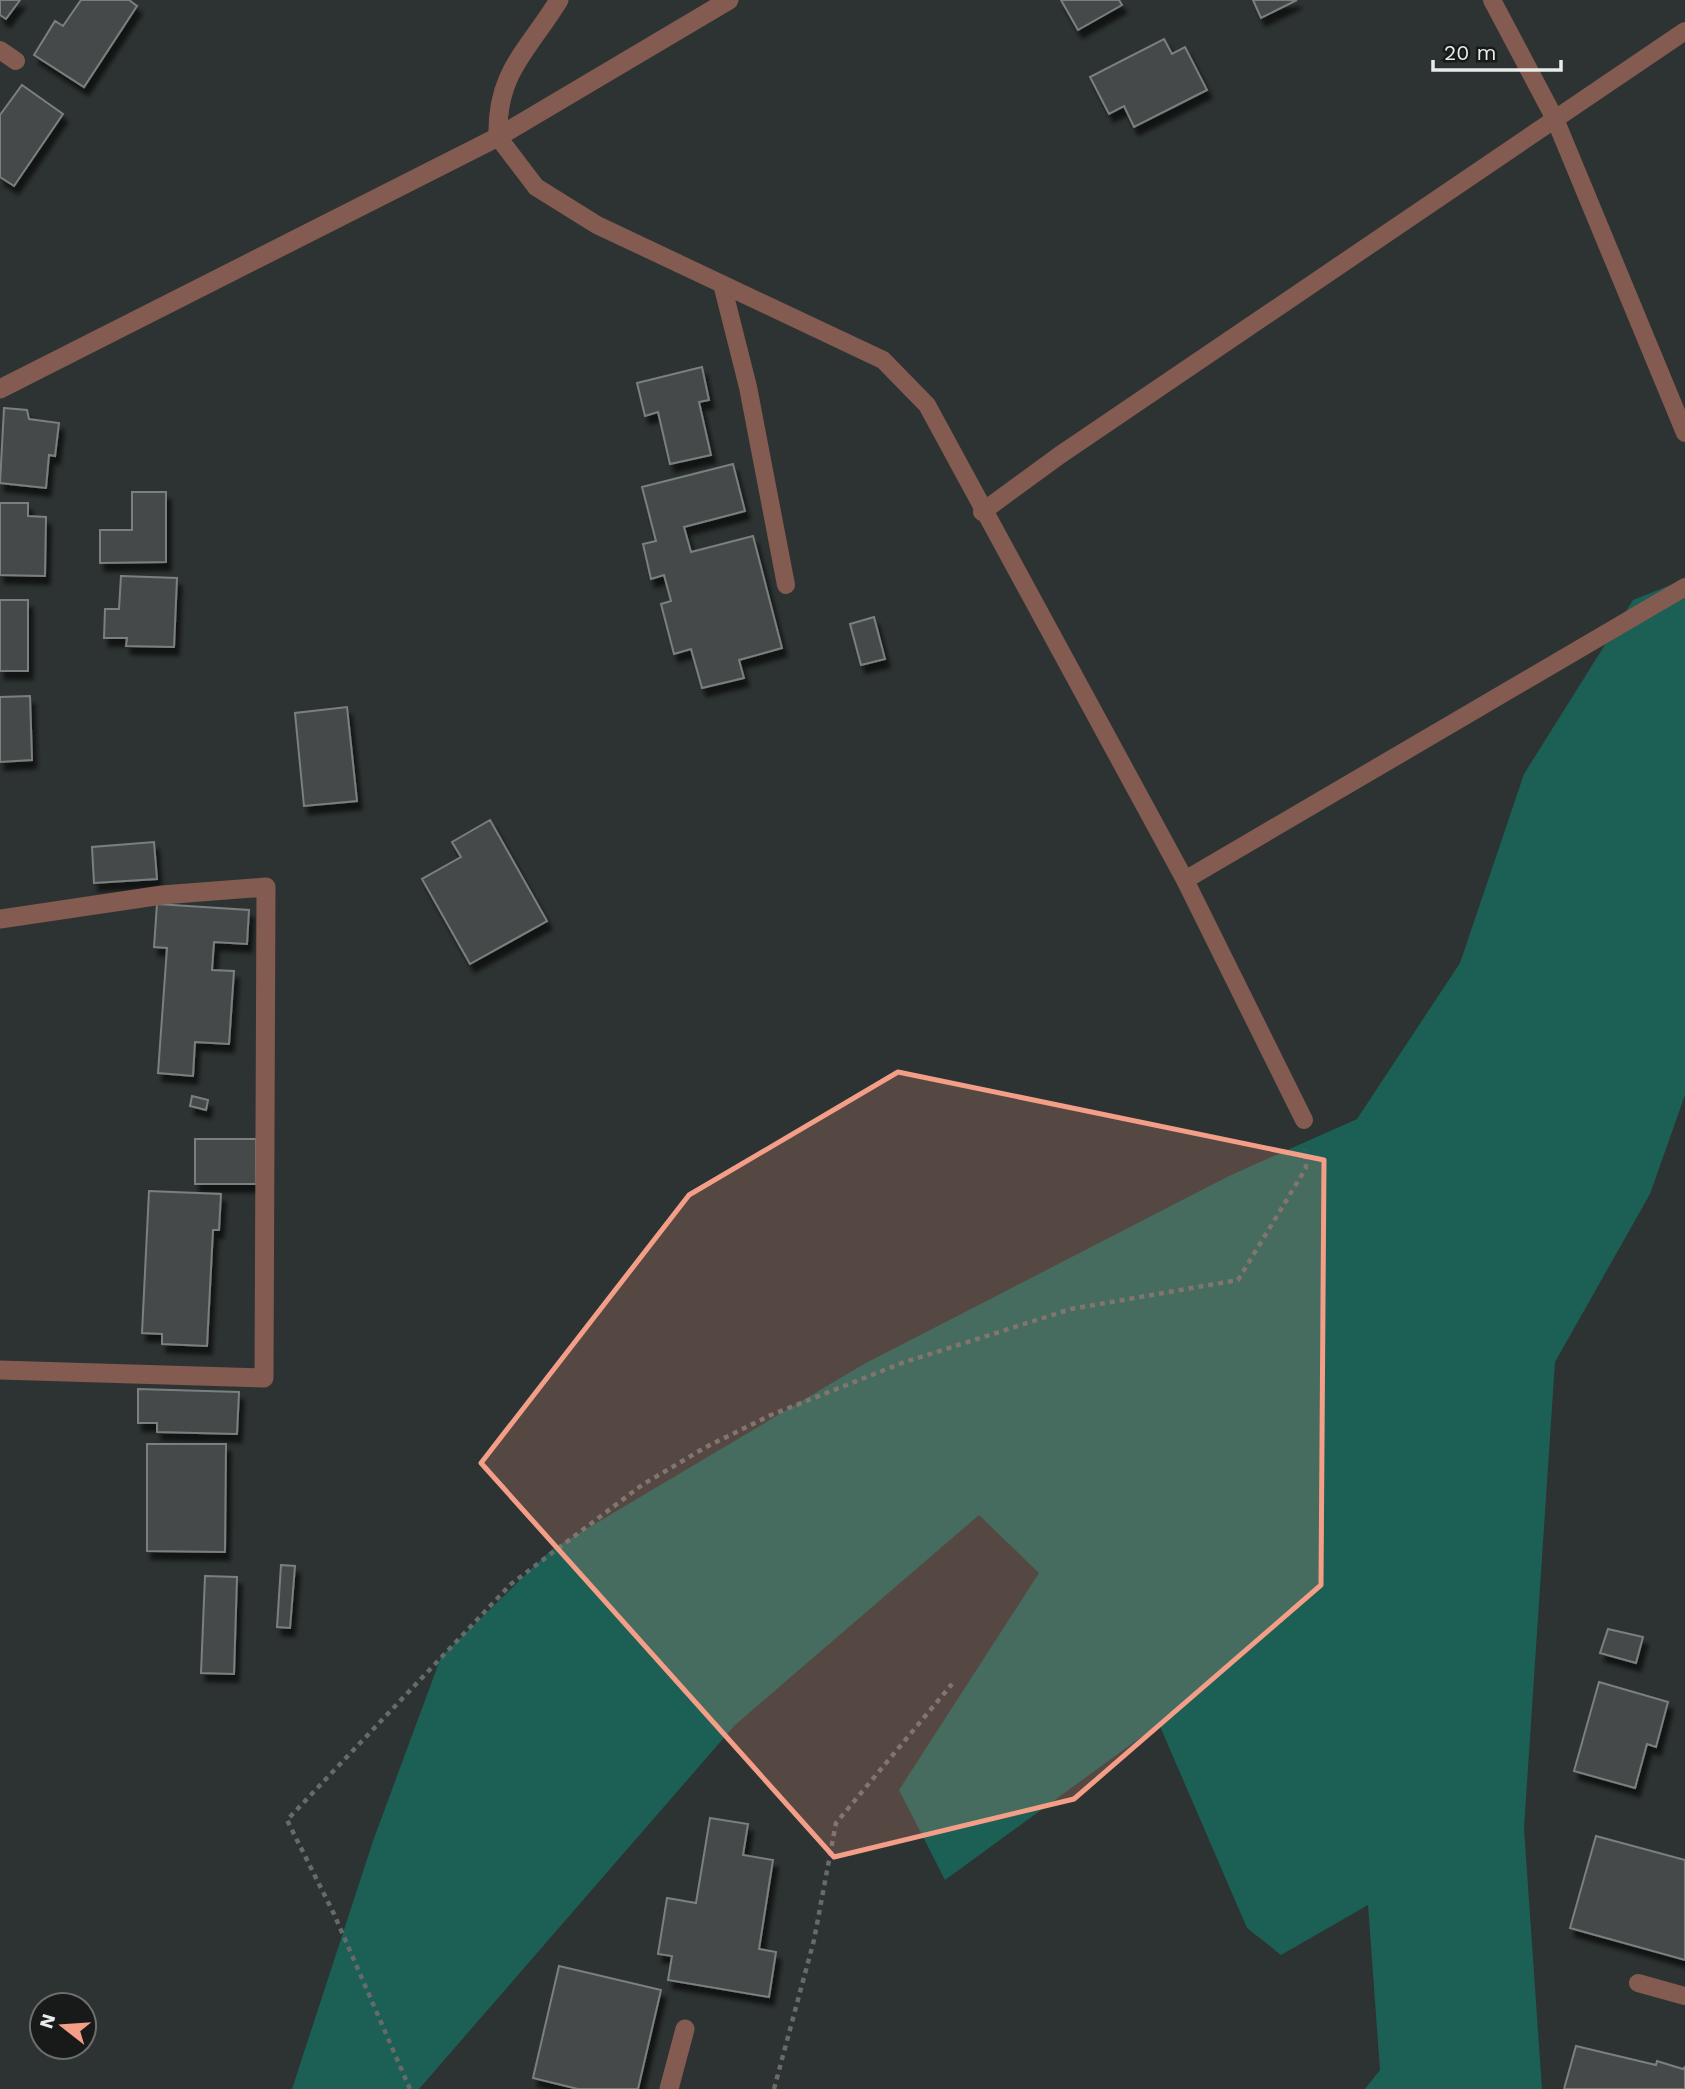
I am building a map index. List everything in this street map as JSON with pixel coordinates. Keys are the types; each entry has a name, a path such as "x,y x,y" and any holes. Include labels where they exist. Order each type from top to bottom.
{"street":[{"path":"498,137 497,108 507,77 559,0"},
{"path":"0,389 498,137 729,0"},
{"path":"0,919 162,895 266,887 264,1378 0,1370"},
{"path":"669,2089 685,2029"}],"lane":[{"path":"1492,0 1555,119 1685,433"},
{"path":"982,512 1060,455 1685,32"},
{"path":"0,50 16,61"},
{"path":"498,137 536,187 597,225 883,360 927,405 982,512 1185,880 1304,1120"},
{"path":"722,284 748,387 786,585"},
{"path":"1185,880 1685,587"},
{"path":"1638,1983 1685,1996"}],"path":[{"path":"410,2089 334,1914 287,1820 511,1584 642,1485 706,1447 771,1415 902,1363 1070,1309 1238,1280 1306,1168 1304,1120"},
{"path":"774,2089 814,1940 836,1823 952,1684"}],"highlighted area":[{"path":"898,1072 1324,1160 1321,1585 1074,1799 834,1857 481,1463 689,1195"}],"green space":[{"path":"1685,579 1685,1095 1650,1194 1555,1362 1524,1828 1542,2089 1365,2089 1380,2070 1368,1905 1281,1955 1247,1928 1159,1724 945,1880 899,1790 1039,1573 979,1515 735,1725 419,2089 292,2089 373,1841 441,1657 551,1550 864,1364 1229,1176 1357,1119 1460,963 1524,774 1633,600"}],"building":[{"path":"0,0 20,0 6,19 0,15"},
{"path":"81,0 129,0 137,6 84,87 34,55 55,21 63,26"},
{"path":"1061,0 1119,0 1122,5 1078,30"},
{"path":"1253,0 1297,0 1261,18"},
{"path":"1164,39 1172,54 1185,47 1207,90 1134,127 1124,106 1109,114 1090,77"},
{"path":"22,85 63,114 14,186 0,177 0,115"},
{"path":"702,367 709,400 699,402 711,455 670,464 658,412 645,416 637,383"},
{"path":"4,408 27,410 29,419 59,423 55,456 49,455 46,488 0,483"},
{"path":"733,464 745,511 684,527 691,552 753,536 782,648 739,660 744,678 702,688 691,649 674,654 661,604 671,601 664,575 651,579 643,544 656,541 642,487"},
{"path":"132,492 166,492 166,562 100,563 100,530 132,530"},
{"path":"0,503 28,503 28,516 46,517 45,576 0,575"},
{"path":"121,576 177,578 174,647 126,646 127,638 104,638 105,609 119,609"},
{"path":"0,600 28,600 28,671 0,671"},
{"path":"874,617 885,659 861,665 850,624"},
{"path":"30,696 32,760 0,762 0,697"},
{"path":"347,707 357,801 304,806 295,713"},
{"path":"490,820 547,921 470,964 422,879 461,857 452,842"},
{"path":"154,842 157,879 94,883 92,847"},
{"path":"157,904 249,910 247,944 214,942 212,970 234,971 229,1044 195,1042 193,1076 158,1073 167,948 154,947"},
{"path":"192,1096 208,1100 206,1110 190,1106"},
{"path":"195,1139 256,1139 256,1184 195,1184"},
{"path":"149,1191 221,1194 219,1230 213,1230 207,1346 162,1344 162,1334 142,1333"},
{"path":"138,1389 239,1392 237,1434 157,1432 157,1423 138,1423"},
{"path":"147,1444 226,1444 225,1552 147,1551"},
{"path":"281,1565 295,1566 290,1628 277,1627"},
{"path":"205,1576 237,1577 234,1674 201,1673"},
{"path":"1608,1629 1643,1637 1636,1663 1600,1653"},
{"path":"1599,1682 1668,1702 1656,1747 1647,1744 1635,1788 1574,1771"},
{"path":"710,1818 748,1824 743,1855 773,1860 759,1949 776,1952 769,1997 668,1980 672,1956 658,1954 667,1898 696,1903"},
{"path":"1596,1836 1685,1860 1685,1960 1570,1928"},
{"path":"559,1966 661,1990 638,2089 578,2089 533,2078"},
{"path":"1576,2046 1656,2065 1657,2061 1683,2069 1685,2067 1685,2089 1564,2089"}]}
